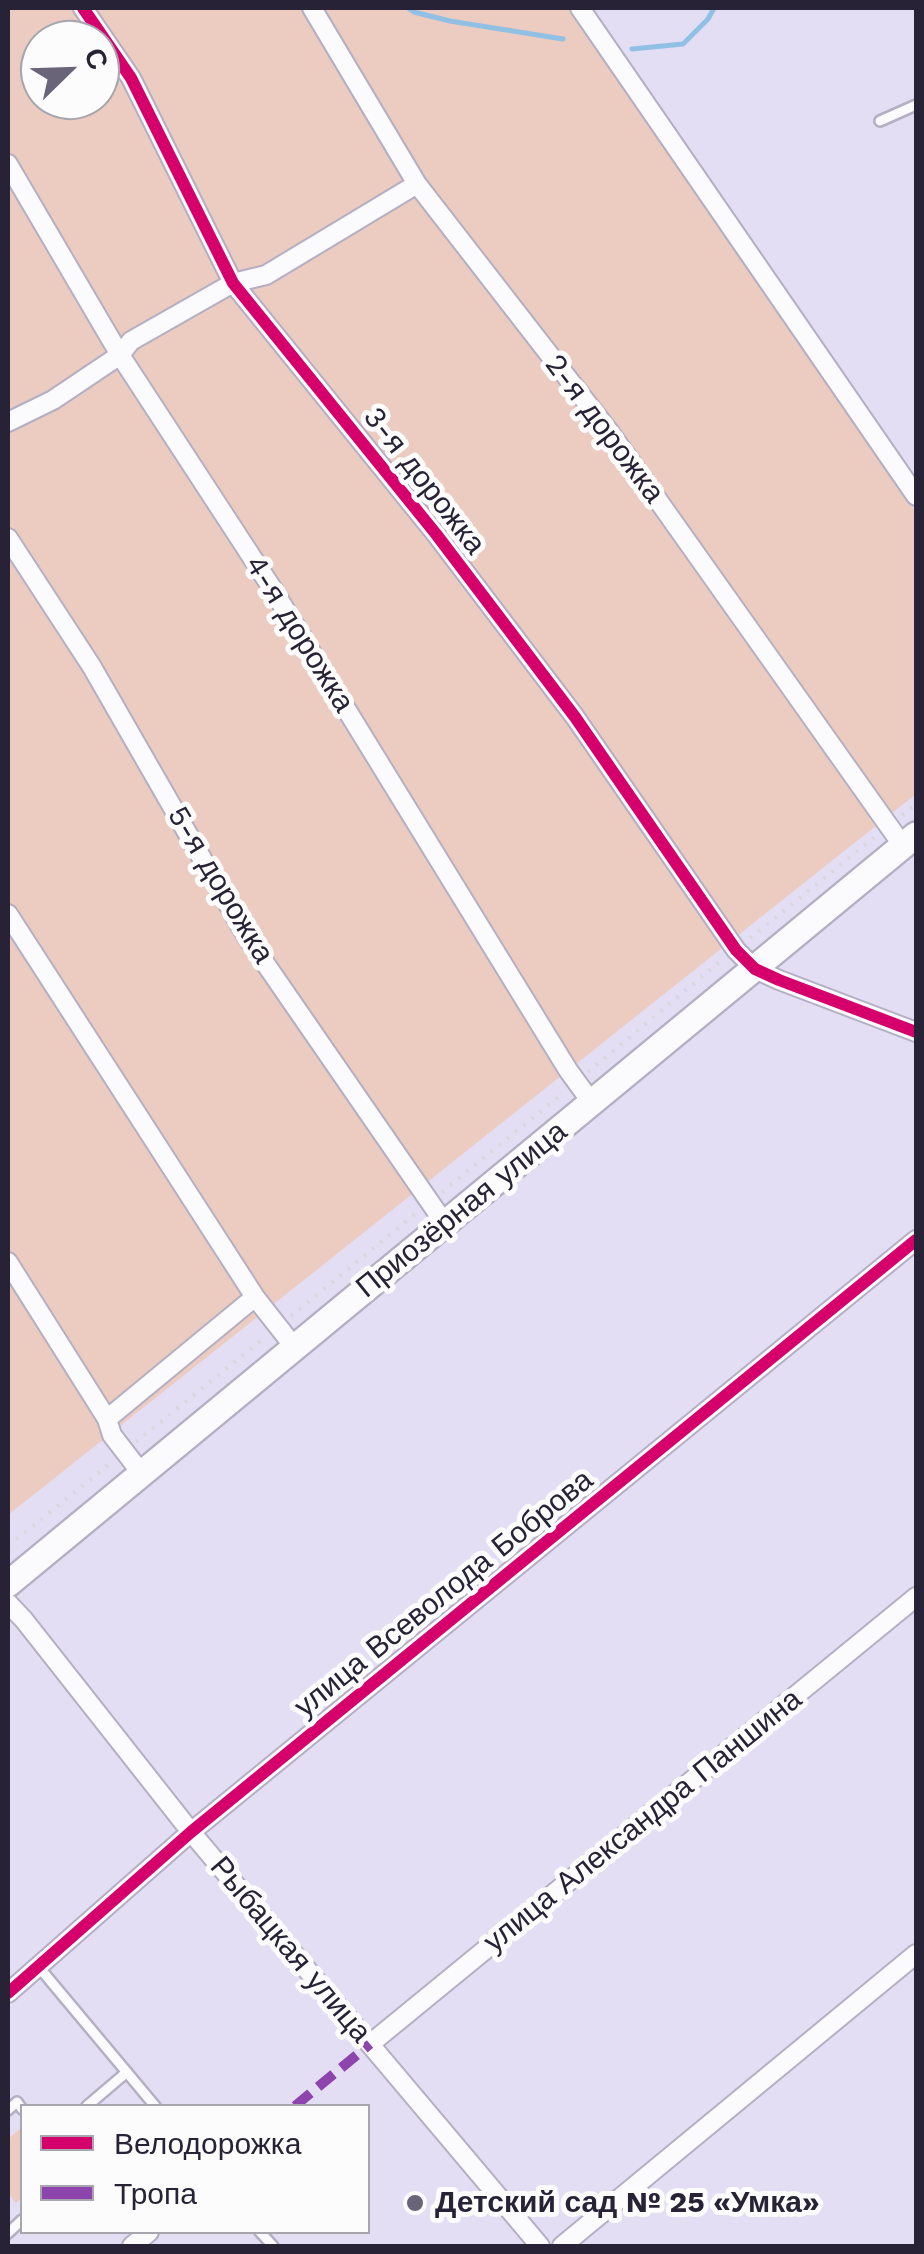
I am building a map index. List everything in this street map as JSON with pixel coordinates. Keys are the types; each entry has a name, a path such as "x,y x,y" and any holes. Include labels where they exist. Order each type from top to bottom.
{"street":[{"name":"3-я дорожка","path":"83,8 131,78 233,283 436,534 575,717 736,950 755,969"},
{"name":"2-я дорожка","path":"312,8 418,184 611,434 903,836"},
{"path":"580,8 916,496"},
{"name":"4-я дорожка","path":"8,164 120,355 270,585 592,1103"},
{"path":"8,422 53,400 120,355 131,342 233,283 266,275 418,184"},
{"name":"5-я дорожка","path":"8,538 92,666 247,936 445,1224"},
{"name":"Приозёрная улица","path":"8,1584 755,969 903,836"},
{"path":"8,914 254,1297 295,1348"},
{"path":"755,969 916,1032"},
{"name":"улица Всеволода Боброва","path":"8,1992 192,1832 916,1240"},
{"path":"8,1262 107,1420 112,1435 142,1474"},
{"path":"107,1420 254,1297"},
{"name":"улица Александра Паншина","path":"370,2044 916,1597"},
{"name":"Рыбацкая улица","path":"8,1602 192,1832 540,2246"},
{"path":"562,2246 916,1954"}],"lane":[{"path":"880,121 916,106"},
{"path":"38,1966 153,2104"},
{"path":"89,2104 126,2072"}],"path":[{"path":"8,1546 736,950 903,836 916,804"}],"shaded area":[{"path":"8,8 570,8 916,513 916,794 8,1515"},
{"path":"20,2129 20,2200 16,2203 8,2193 8,2139"}],"waterway":[{"path":"408,8 450,21 563,39"},
{"path":"632,49 683,44 714,8"}],"marked path":[{"path":"297,2104 370,2044"}],"cycle path":[{"path":"83,8 131,78 233,283 436,534 575,717 736,950 755,969 779,980 916,1032"},
{"path":"8,1993 191,1832 916,1240"}],"place":[{"name":"Детский сад № 25 «Умка»","path":"415,2203"}]}
